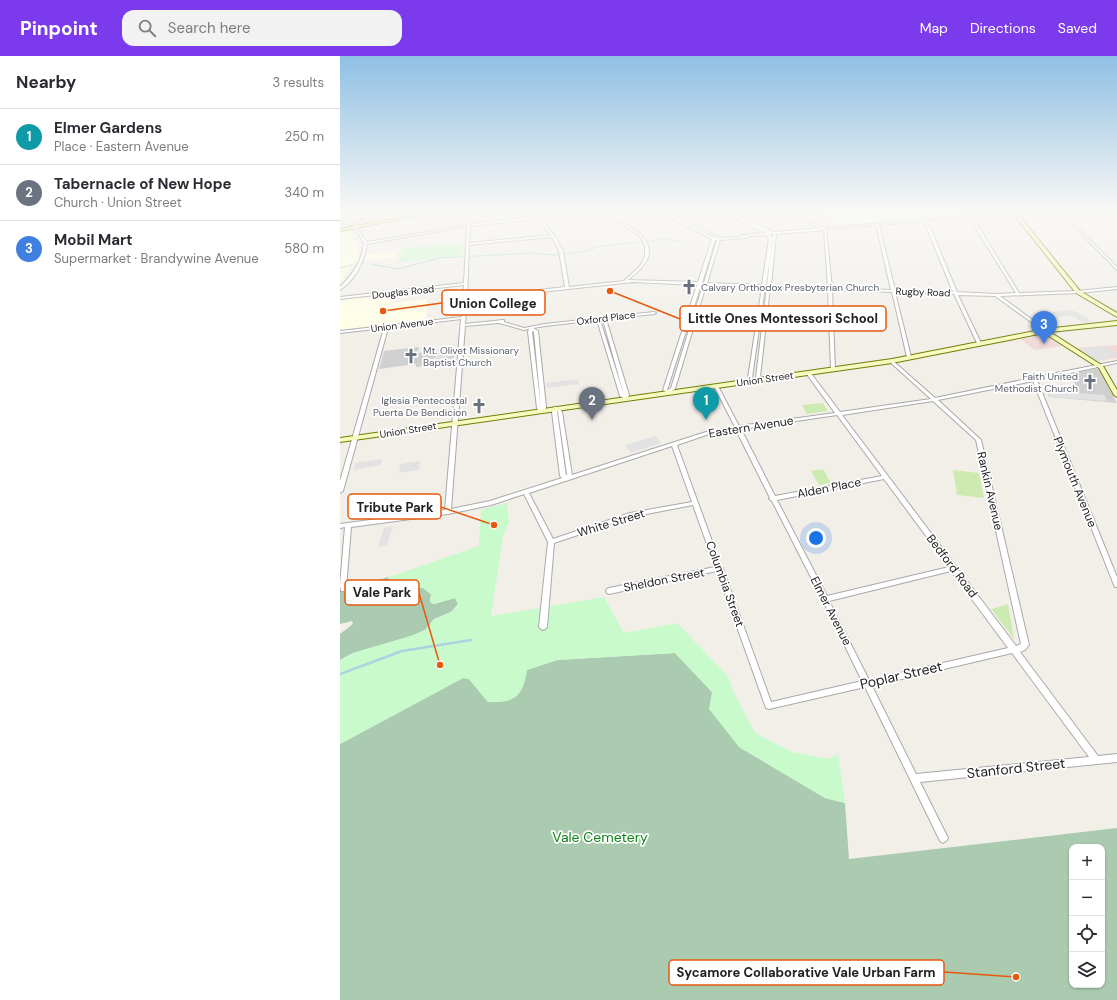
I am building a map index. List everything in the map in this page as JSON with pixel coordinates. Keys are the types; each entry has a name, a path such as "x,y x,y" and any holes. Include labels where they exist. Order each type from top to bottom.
{"main road":[{"path":"1049,256 1078,292 1117,315"},
{"name":"Union Street","path":"340,440 892,361 1045,331 1117,323"},
{"path":"1045,331 1102,367 1117,395"}],"street":[{"path":"340,290 356,272 364,256"},
{"path":"448,512 465,299 466,256"},
{"path":"562,256 567,288"},
{"path":"625,282 637,270 647,256"},
{"path":"708,256 665,390 668,392 673,389 713,256"},
{"path":"770,256 767,286 758,377 753,381 750,378 767,286 772,256"},
{"path":"827,256 833,369"},
{"path":"885,256 909,357"},
{"path":"940,256 955,293 979,343"},
{"path":"995,256 1018,294"},
{"path":"1104,256 1117,269"},
{"name":"Rugby Road","path":"465,299 625,282 830,288 996,296 1078,292 1117,288"},
{"name":"Douglas Road","path":"340,298 465,284"},
{"path":"996,296 1045,331"},
{"name":"Oxford Place","path":"463,325 501,322 524,329 654,313 604,319"},
{"name":"Union Avenue","path":"340,332 463,318"},
{"path":"604,319 627,396 625,398"},
{"path":"598,320 622,396 625,398"},
{"path":"340,491 386,327"},
{"path":"531,328 530,332 539,408 542,411"},
{"name":"Rankin Avenue","path":"892,361 978,440 1025,646 1014,650"},
{"name":"Eastern Avenue","path":"340,526 448,512 491,503 526,493 711,432 736,427 933,400 1117,362"},
{"name":"Bedford Road","path":"808,373 1096,760"},
{"name":"Plymouth Avenue","path":"1034,378 1117,586"},
{"name":"Elmer Avenue","path":"716,386 772,499 825,598 943,838"},
{"path":"556,408 554,412 563,476 567,479"},
{"name":"Columbia Street","path":"674,444 769,706 788,702"},
{"name":"Alden Place","path":"772,499 885,477"},
{"path":"526,493 551,542 543,627"},
{"name":"White Street","path":"551,542 630,514 695,503"},
{"path":"343,589 348,525"},
{"name":"Sheldon Street","path":"609,591 720,568"},
{"path":"825,598 953,568"},
{"name":"Poplar Street","path":"788,702 1014,650"},
{"name":"Stanford Street","path":"914,778 1117,758"}],"shaded area":[{"path":"340,256 395,256 395,258 356,261 340,282"},
{"path":"396,295 393,303 427,299 426,319 340,330 340,299"},
{"path":"1070,310 1077,312 1093,322 1084,323 1071,315 1058,317 1052,312"},
{"path":"1045,335 1061,346 1035,350 1020,339"},
{"path":"1117,345 1117,358 1098,361 1076,348"},
{"path":"1100,346 1105,347 1117,354 1117,356 1097,361 1079,349"},
{"name":"Mt. Olivet Missionary Baptist Church","path":"419,347 418,353 454,348 454,363 416,367 416,364 379,369 384,351"},
{"path":"452,349 451,356 438,359 452,358 451,363 421,367 423,359 435,358 437,351"},
{"name":"Faith United Methodist Church","path":"1098,369 1117,403 1049,397 1046,391 1077,393 1071,374"},
{"path":"578,379 579,384 547,388 546,383"},
{"path":"1048,391 1104,395 1107,401 1050,397"},
{"path":"655,436 661,443 631,453 625,445"},
{"path":"382,459 381,465 354,470 355,463"},
{"path":"420,461 419,470 399,473 400,464"},
{"path":"393,526 387,545 378,547 384,528"}],"green space":[{"path":"401,256 460,256 399,262"},
{"path":"823,403 828,411 807,414 802,405"},
{"path":"823,469 831,483 819,485 811,471"},
{"path":"953,470 979,473 984,498 957,495"},
{"path":"507,503 509,522 503,537 491,616 604,597 624,633 677,623 728,676 734,693 755,733 792,752 828,759 838,754 845,803 825,798 739,747 709,709 712,692 675,653 557,660 527,670 523,687 520,692 511,699 497,702 488,702 469,679 463,678 340,744 340,660 353,653 411,636 425,630 434,619 451,612 458,604 455,598 434,604 430,602 431,594 423,588 386,585 389,577 479,546 481,510"},
{"path":"389,577 386,585 423,588 431,594 430,602 434,604 455,598 458,604 451,612 434,619 425,630 411,636 353,653 340,660 340,634 353,624 352,621 340,624 340,591"},
{"path":"1008,604 1014,639 991,609"},
{"name":"Vale Cemetery","path":"675,653 712,692 739,747 825,798 845,803 849,859 1117,828 1117,1000 340,1000 340,744 463,678 469,679 488,702 527,670 557,660"}],"waterway":[{"path":"371,264 398,269 440,258 476,256"},
{"path":"340,268 352,265"},
{"path":"340,674 402,651 471,640"}],"place":[{"name":"Calvary Orthodox Presbyterian Church","path":"689,287"},
{"name":"Little Ones Montessori School","path":"610,291"},
{"name":"Union College","path":"383,311"},
{"name":"Mobil Mart","path":"1044,344"},
{"name":"Mt. Olivet Missionary Baptist Church","path":"411,356"},
{"name":"Faith United Methodist Church","path":"1090,382"},
{"name":"Iglesia Pentecostal Puerta De Bendicion","path":"479,406"},
{"name":"Tabernacle of New Hope","path":"592,420"},
{"name":"Elmer Gardens","path":"706,420"},
{"name":"Tribute Park","path":"494,525"},
{"name":"Vale Park","path":"440,665"},
{"name":"Sycamore Collaborative Vale Urban Farm","path":"1016,977"}]}
